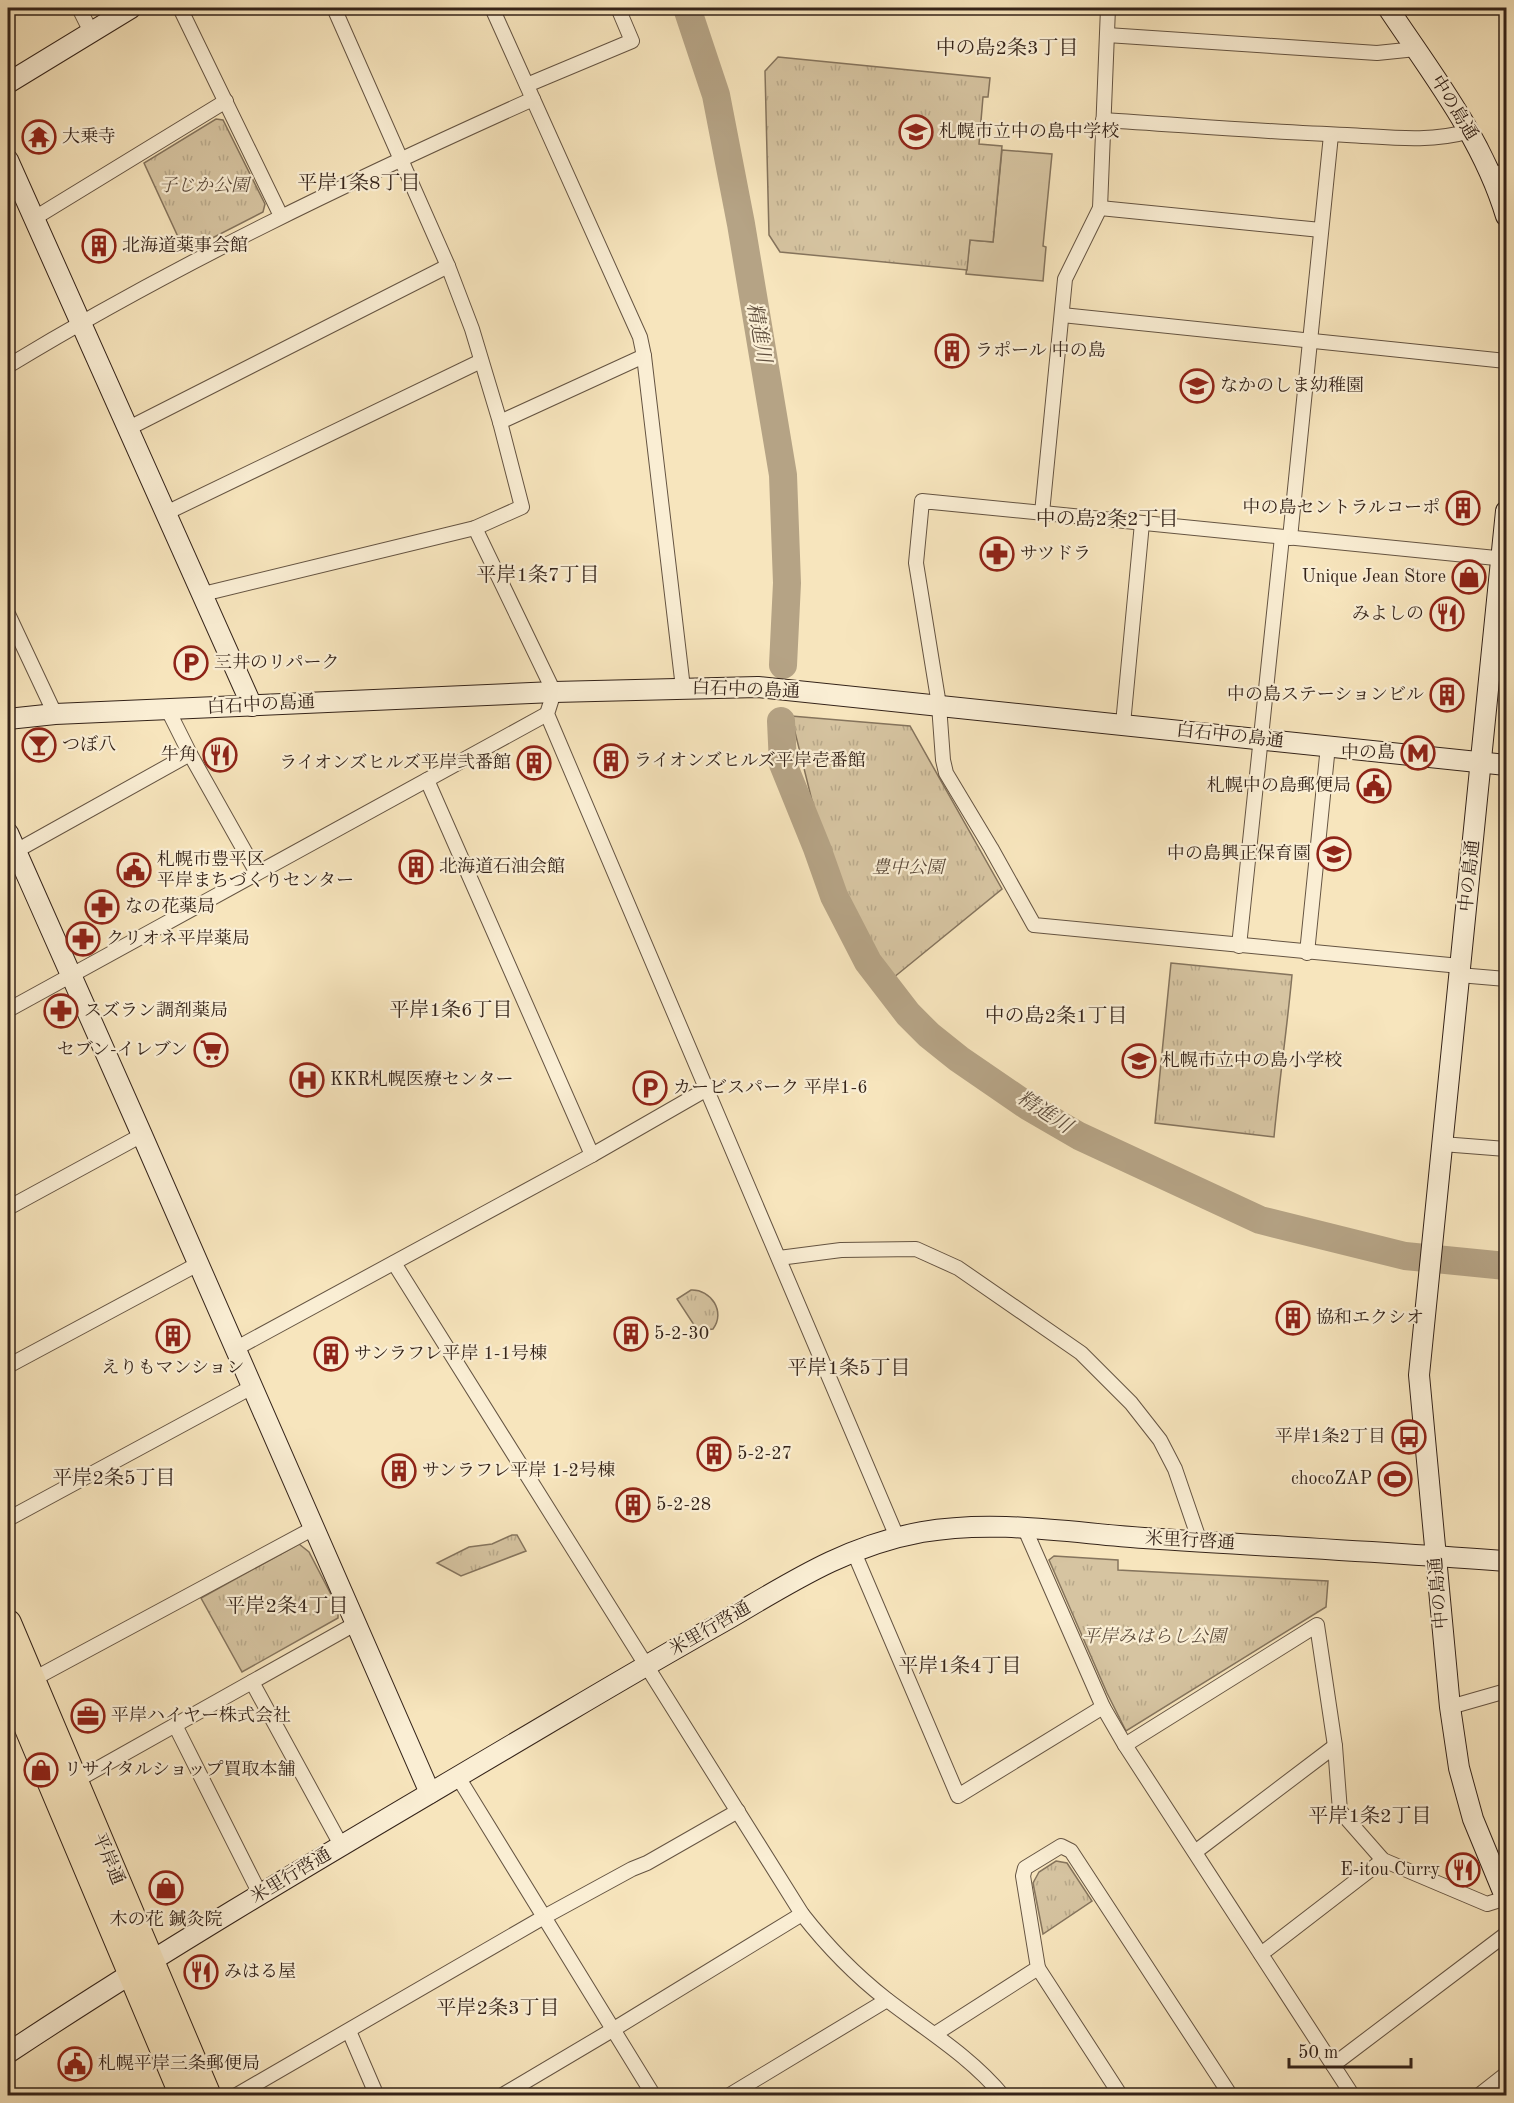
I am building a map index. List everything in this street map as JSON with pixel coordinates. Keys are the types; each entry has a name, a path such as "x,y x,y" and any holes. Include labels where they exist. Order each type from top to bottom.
{"highway":[{"name":"平岸通","path":"8,1623 15,1686 65,1786 141,1966 208,2096"},
{"name":"平岸通","path":"141,1966 183,2096"}],"street":[{"path":"79,8 90,32"},
{"path":"8,83 131,8"},
{"path":"180,8 281,216"},
{"path":"203,594 475,528 522,507 472,328 448,266 334,8"},
{"path":"492,8 640,337 684,688"},
{"path":"526,85 632,41 618,8"},
{"path":"1042,513 1065,279 1100,208 1108,8"},
{"name":"中の島通","path":"1388,8 1500,173 1506,216"},
{"path":"1107,34 1377,53 1416,49"},
{"path":"8,366 80,323 281,216 533,99"},
{"path":"33,219 226,101"},
{"path":"1103,120 1331,135 1432,139 1470,132"},
{"path":"1239,946 1260,740 1310,341 1331,135"},
{"path":"8,160 252,706"},
{"path":"1100,208 1321,230"},
{"path":"129,428 448,266"},
{"path":"1062,315 1506,360"},
{"path":"500,422 644,356"},
{"path":"166,513 481,361"},
{"path":"1504,559 922,501 915,563 939,705 946,773 1034,925 1460,970 1506,979"},
{"name":"中の島通","path":"1506,511 1504,559 1419,1375 1450,1707 1459,1768 1465,1794 1485,1851 1506,1898"},
{"path":"1123,724 1142,523"},
{"path":"475,528 554,692 547,714 897,1537"},
{"path":"8,614 56,714"},
{"name":"白石中の島通","path":"8,719 56,714 554,692 758,687 1506,765"},
{"path":"168,710 257,873"},
{"path":"8,1010 547,714"},
{"path":"1307,953 1328,746"},
{"path":"16,851 190,754"},
{"path":"427,780 592,1155"},
{"path":"8,833 430,1793"},
{"path":"235,1349 592,1155 707,1089"},
{"path":"8,1209 142,1135"},
{"path":"1442,1144 1506,1149"},
{"path":"779,1258 841,1250 916,1249 958,1268 1081,1353 1131,1403 1160,1440 1175,1469 1200,1542"},
{"path":"394,1263 802,1914 836,1955 886,2000 966,2058 1003,2096"},
{"path":"8,1366 198,1264"},
{"path":"8,1519 252,1387"},
{"path":"1023,1527 1103,1707 1125,1745 1353,2096"},
{"name":"米里行啓通","path":"8,2053 141,1966 341,1845 819,1566 853,1550 897,1537 954,1528 1023,1527 1112,1536 1506,1561"},
{"path":"15,1686 314,1528"},
{"path":"853,1550 958,1796 1103,1707"},
{"path":"65,1786 355,1624"},
{"path":"1125,1745 1317,1625 1335,1746 1340,1811 1383,1860 1487,1904 1506,1898"},
{"path":"252,1682 341,1845"},
{"path":"1450,1707 1506,1691"},
{"path":"175,1725 260,1894"},
{"path":"1195,1852 1335,1746"},
{"path":"458,1777 654,2096"},
{"path":"235,2096 544,1917 647,1863 738,1811"},
{"path":"1121,2096 1038,1968 1023,1876 1025,1868 1061,1846 1071,1851 1232,2096"},
{"path":"1261,1954 1383,1860"},
{"path":"501,2096 802,1914"},
{"path":"1333,2065 1506,1934"},
{"path":"934,2034 1038,1968"},
{"path":"728,2096 886,2000"},
{"path":"349,2031 377,2096"},
{"path":"1478,2096 1506,2074"}],"green space":[{"path":"778,57 990,78 988,97 983,97 979,144 1002,146 993,242 970,240 967,270 780,252 769,235 765,71"},
{"name":"子じか公園","path":"216,119 223,120 265,204 263,212 185,252 144,163"},
{"path":"1002,150 1052,154 1043,246 1046,247 1043,281 966,274 970,240 993,242"},
{"name":"豊中公園","path":"791,716 910,726 1002,889 893,978 846,908 823,845"},
{"path":"1171,963 1292,975 1274,1137 1155,1123"},
{"path":"691,1290 705,1293 714,1303 718,1316 713,1329 698,1331 677,1299"},
{"path":"517,1535 526,1551 461,1576 437,1563 469,1547 492,1544"},
{"path":"299,1544 309,1552 338,1608 338,1618 242,1672 201,1598"},
{"name":"平岸みはらし公園","path":"1054,1556 1118,1560 1118,1570 1328,1581 1326,1607 1126,1731 1049,1560"},
{"path":"1056,1861 1067,1863 1092,1901 1043,1934 1033,1883 1039,1872"}],"waterway":[{"name":"精進川","path":"687,8 716,95 741,224 783,475 787,583 783,665"},
{"name":"精進川","path":"781,721 783,764 834,896 868,962 908,1014 929,1035 959,1059 1029,1107 1079,1136 1260,1220 1405,1256 1506,1266"}],"place":[{"name":"札幌市立中の島中学校","path":"916,132"},
{"name":"大乗寺","path":"39,137"},
{"name":"北海道薬事会館","path":"99,246"},
{"name":"ラポール 中の島","path":"952,351"},
{"name":"なかのしま幼稚園","path":"1197,386"},
{"name":"中の島セントラルコーポ","path":"1463,508"},
{"name":"サツドラ","path":"997,554"},
{"name":"Unique Jean Store","path":"1469,577"},
{"name":"みよしの","path":"1447,614"},
{"name":"三井のリパーク","path":"191,663"},
{"name":"中の島ステーションビル","path":"1447,695"},
{"name":"つぼ八","path":"39,745"},
{"name":"中の島","path":"1418,753"},
{"name":"牛角","path":"220,755"},
{"name":"ライオンズヒルズ平岸壱番館","path":"611,761"},
{"name":"ライオンズヒルズ平岸弐番館","path":"534,763"},
{"name":"札幌中の島郵便局","path":"1374,786"},
{"name":"中の島興正保育園","path":"1334,854"},
{"name":"北海道石油会館","path":"416,867"},
{"name":"札幌市豊平区 平岸まちづくりセンター","path":"134,870"},
{"name":"なの花薬局","path":"102,907"},
{"name":"クリオネ平岸薬局","path":"83,939"},
{"name":"スズラン調剤薬局","path":"61,1011"},
{"name":"セブン-イレブン","path":"211,1050"},
{"name":"札幌市立中の島小学校","path":"1139,1061"},
{"name":"KKR札幌医療センター","path":"307,1080"},
{"name":"カービスパーク 平岸1-6","path":"650,1088"},
{"name":"協和エクシオ","path":"1293,1318"},
{"name":"5-2-30","path":"631,1334"},
{"name":"えりもマンション","path":"173,1336"},
{"name":"サンラフレ平岸 1-1号棟","path":"331,1354"},
{"name":"平岸1条2丁目","path":"1409,1437"},
{"name":"5-2-27","path":"714,1454"},
{"name":"サンラフレ平岸 1-2号棟","path":"399,1471"},
{"name":"chocoZAP","path":"1395,1479"},
{"name":"5-2-28","path":"633,1505"},
{"name":"平岸ハイヤー株式会社","path":"88,1716"},
{"name":"リサイタルショップ買取本舗","path":"41,1770"},
{"name":"E-itou Curry","path":"1463,1870"},
{"name":"木の花 鍼灸院","path":"166,1888"},
{"name":"みはる屋","path":"201,1972"},
{"name":"札幌平岸三条郵便局","path":"75,2064"}],"district":[{"name":"中の島2条3丁目","path":"1007,49"},
{"name":"平岸1条8丁目","path":"359,184"},
{"name":"中の島2条2丁目","path":"1107,520"},
{"name":"平岸1条7丁目","path":"538,576"},
{"name":"平岸1条6丁目","path":"451,1011"},
{"name":"中の島2条1丁目","path":"1056,1017"},
{"name":"平岸1条5丁目","path":"849,1369"},
{"name":"平岸2条5丁目","path":"114,1479"},
{"name":"平岸2条4丁目","path":"287,1607"},
{"name":"平岸1条4丁目","path":"960,1667"},
{"name":"平岸1条2丁目","path":"1370,1817"},
{"name":"平岸2条3丁目","path":"498,2009"}]}
